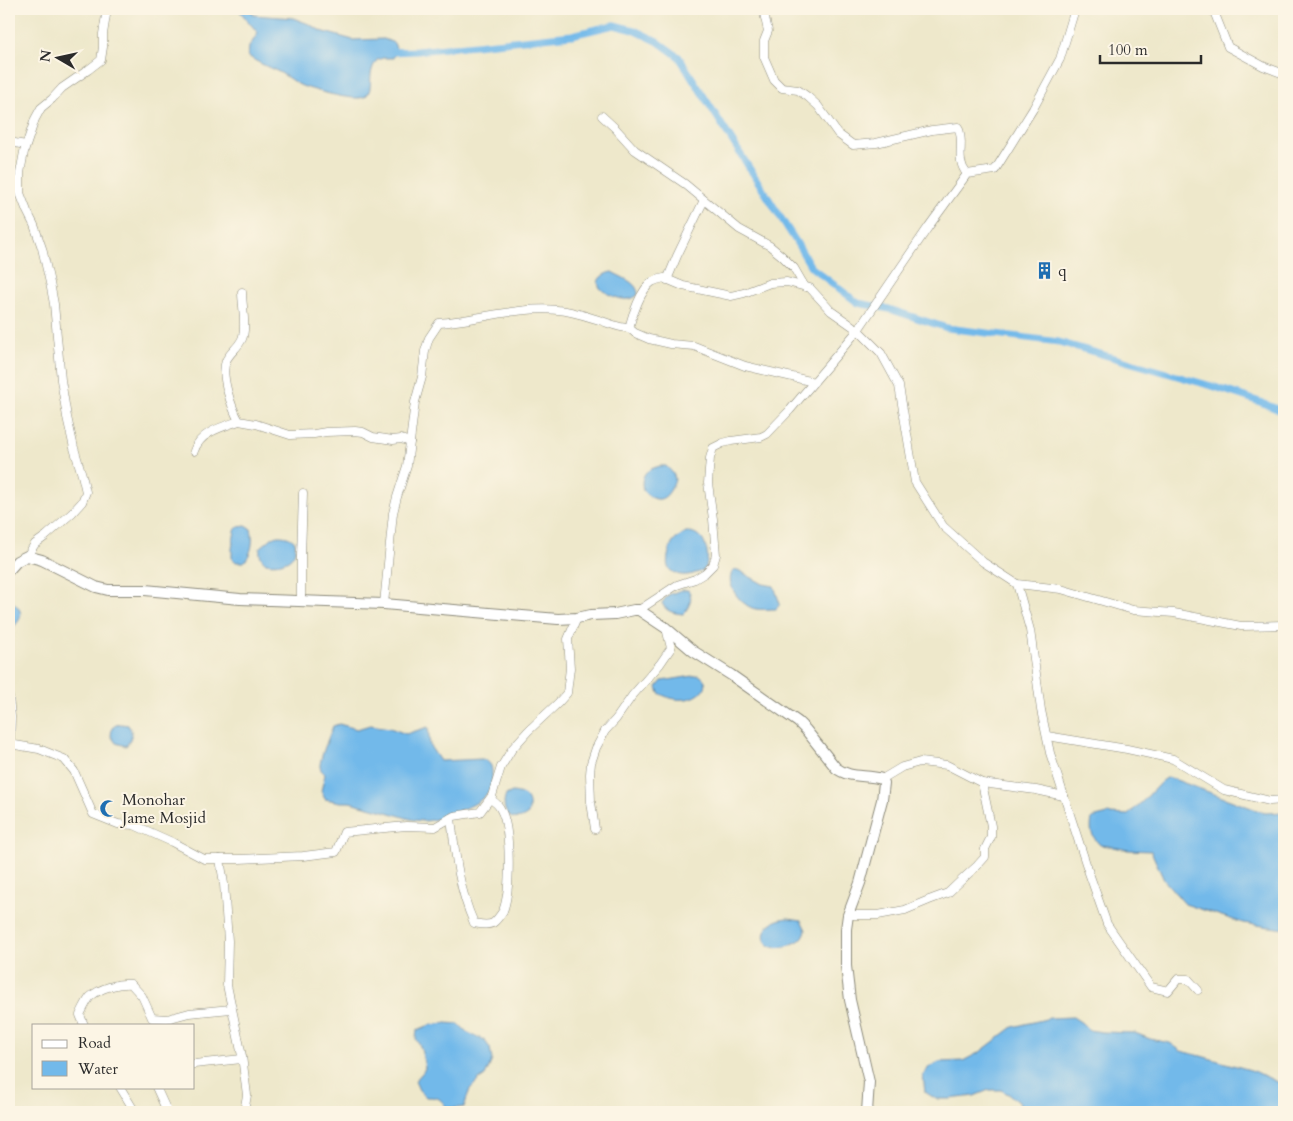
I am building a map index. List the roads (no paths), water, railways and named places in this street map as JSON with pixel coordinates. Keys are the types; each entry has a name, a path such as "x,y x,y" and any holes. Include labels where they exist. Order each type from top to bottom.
{"street":[{"path":"27,556 35,544 72,513 82,502 86,492 67,417 60,370 54,304 42,248 20,193 20,173 26,145 40,108 62,88 101,60 107,9"},
{"path":"763,9 768,32 764,41 764,57 774,80 782,88 798,90 808,97 818,106 838,134 853,145 876,143 932,130 958,127 962,134 960,162 967,174"},
{"path":"9,568 27,556 42,560 96,587 108,590 145,590 240,599 384,604 558,619 639,610 677,585 695,579 705,573 713,565 716,555 708,483 710,458 713,448 723,443 761,437 767,434 790,410 858,330 967,174 995,170 1033,109 1060,59 1075,9"},
{"path":"1213,9 1228,47 1263,66 1284,74"},
{"path":"602,116 635,150 685,184 739,229 770,246 782,256 794,268 805,287"},
{"path":"9,142 26,145"},
{"path":"667,280 704,200"},
{"path":"629,328 643,292 651,283 664,278 684,286 731,296 770,283 787,282 810,288 831,311 858,330 881,353 899,386 915,482 943,526 983,562 1017,584 1061,589 1133,610 1174,613 1241,626 1284,625"},
{"path":"239,421 234,412 224,369 226,359 242,339 244,323 242,292"},
{"path":"384,604 393,513 407,466 415,402 422,377 425,351 429,338 439,323 463,321 489,315 537,310 558,310 629,328 649,339 694,346 745,366 814,382"},
{"path":"194,451 194,448 204,436 239,421 256,424 290,435 355,431 363,432 373,437 393,440 400,439 410,442"},
{"path":"301,600 303,493"},
{"path":"1017,584 1030,630 1041,710 1050,752 1107,924 1151,987 1168,991 1178,979 1188,979 1198,990"},
{"path":"639,610 666,628 693,651 798,722 841,772 882,779 902,767 920,762 947,764 982,783 1036,790 1064,796"},
{"path":"9,697 11,717 9,744 39,749 64,759 74,771 93,814 118,824 134,825 172,842 204,860 303,856 336,852 344,832 406,826 435,827 454,816 480,812 492,796 501,766 512,749 567,693 570,668 568,639 577,618"},
{"path":"595,828 591,802 590,774 596,748 605,731 671,648 666,628"},
{"path":"1047,736 1127,749 1173,759 1224,790 1270,801 1284,800"},
{"path":"867,1112 869,1082 850,1000 846,966 846,929 848,915 860,883 882,800 884,783 882,779"},
{"path":"848,915 878,916 905,910 948,893 966,874 977,866 985,857 985,849 991,836 991,826 982,783"},
{"path":"451,818 466,906 474,923 485,925 493,922 503,911 508,888 508,836 506,820 502,810 490,799"},
{"path":"220,859 224,884 228,941 227,986 242,1058 247,1095 244,1112"},
{"path":"84,1024 80,1014 90,998 104,989 120,983 131,984 142,996 152,1018 168,1020 189,1013 231,1009"},
{"path":"195,1064 242,1058"},
{"path":"121,1088 135,1112"},
{"path":"156,1088 167,1111 165,1112"}],"water":[{"path":"238,9 250,9 254,15 293,18 321,31 353,40 384,39 394,43 397,51 393,58 377,60 372,69 370,87 366,96 354,98 325,93 299,85 248,56 249,47 258,33"},
{"path":"612,272 625,278 632,284 638,295 630,299 622,299 601,289 598,282 599,279"},
{"path":"660,466 666,466 670,469 675,480 666,496 655,499 643,491 642,481 647,471"},
{"path":"246,526 251,529 252,533 251,551 244,562 236,562 232,558 235,530 238,527"},
{"path":"686,532 695,534 705,544 707,563 701,571 681,575 674,573 667,565 672,544"},
{"path":"273,537 288,537 295,542 294,553 288,560 278,564 266,563 261,557 260,548"},
{"path":"734,570 738,570 763,584 774,586 780,604 776,609 756,609 745,604 732,588 730,581"},
{"path":"681,590 688,590 691,596 689,606 683,614 668,610 662,603 668,595"},
{"path":"9,599 18,607 21,615 17,623 9,631"},
{"path":"699,675 703,678 706,685 702,692 695,696 679,699 667,697 659,693 657,687 662,681"},
{"path":"121,724 128,725 131,731 126,746 116,743 111,736 112,728"},
{"path":"339,724 357,729 370,725 390,728 406,734 428,727 430,746 440,761 482,759 489,763 492,770 490,789 480,800 466,808 441,818 427,821 413,820 350,802 325,799 321,791 325,774 320,764 333,726"},
{"path":"1168,777 1265,813 1284,812 1284,929 1243,923 1185,904 1164,880 1151,851 1128,850 1100,845 1095,839 1091,830 1092,818 1108,814 1128,815"},
{"path":"512,792 527,798 529,805 528,814 522,818 512,818 506,812 504,803 506,795"},
{"path":"789,918 801,920 806,930 804,936 790,945 780,948 772,947 764,937 765,931 777,920"},
{"path":"1073,1017 1089,1030 1135,1033 1150,1039 1170,1043 1181,1051 1254,1071 1284,1085 1284,1112 1022,1112 1019,1102 1001,1090 989,1090 974,1096 950,1099 936,1099 925,1092 923,1076 929,1067 939,1062 963,1061 980,1052 1013,1027 1050,1018"},
{"path":"459,1024 468,1033 485,1041 490,1048 492,1060 485,1076 470,1089 464,1107 447,1108 439,1099 426,1097 419,1090 415,1081 425,1068 421,1048 416,1039 417,1030 430,1025"}],"waterway":[{"path":"388,52 417,51 572,35 614,25 634,30 657,41 679,57 811,267 858,303 889,309 947,328 1059,342 1215,387 1284,412"}],"place":[{"name":"q","path":"1044,270"},
{"name":"Monohar Jame Mosjid","path":"108,808"}]}
